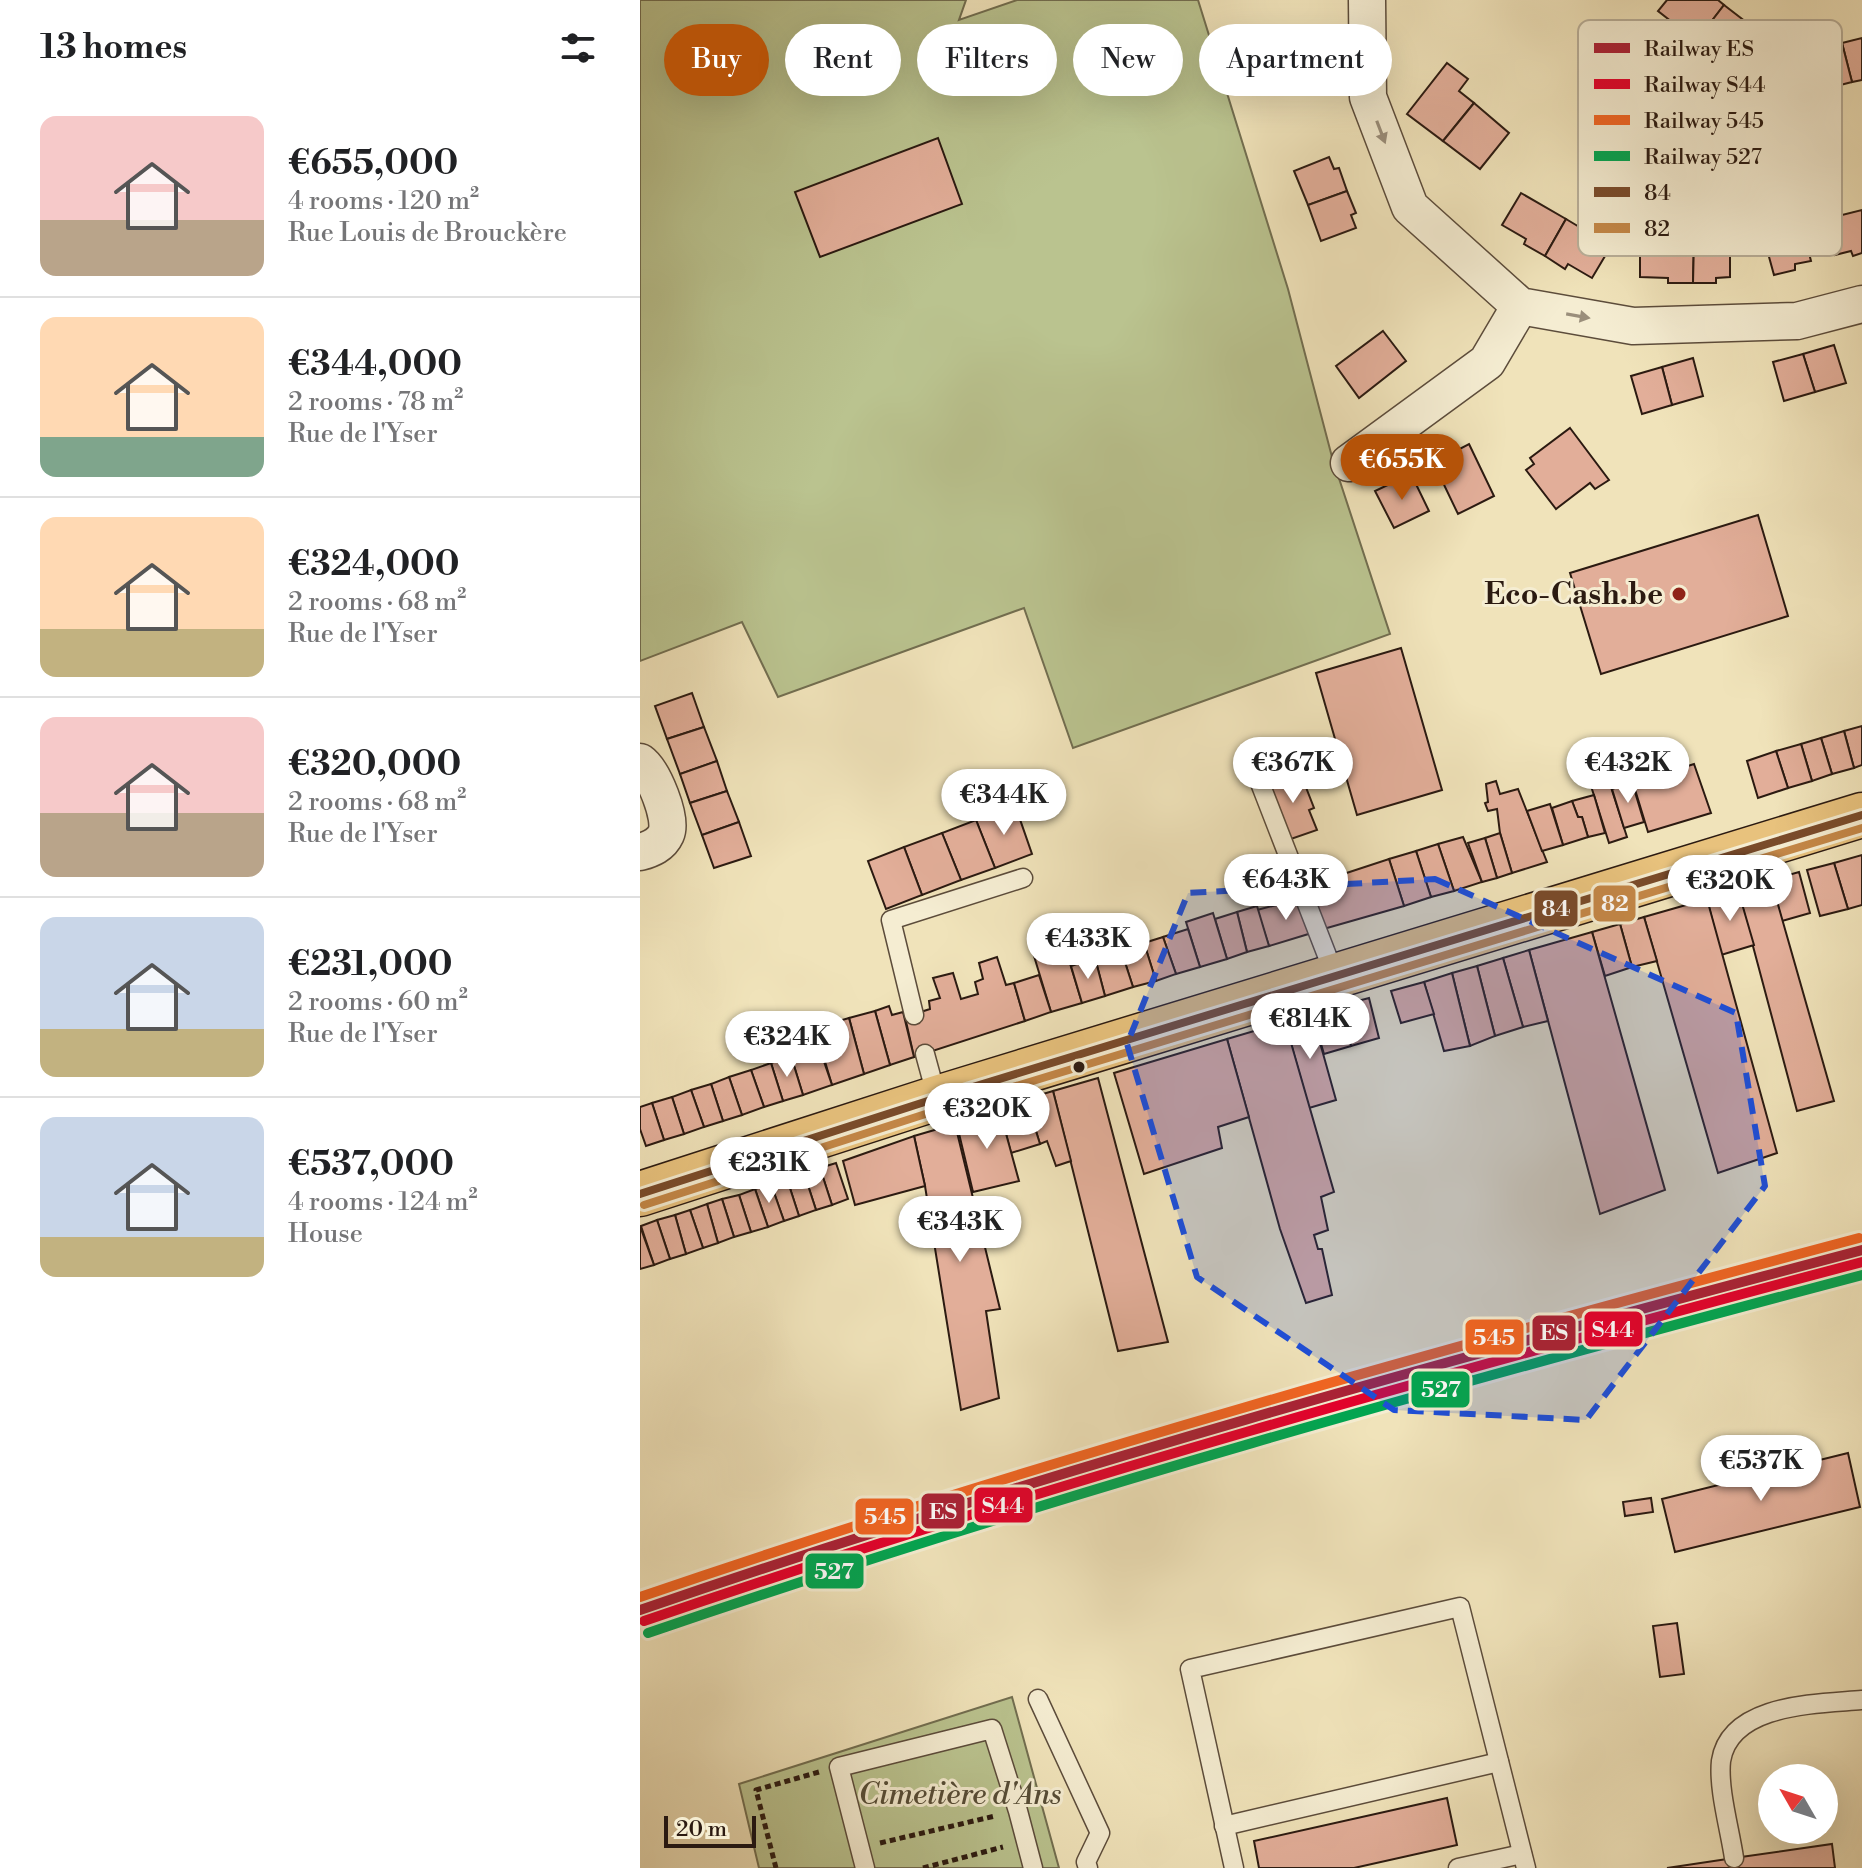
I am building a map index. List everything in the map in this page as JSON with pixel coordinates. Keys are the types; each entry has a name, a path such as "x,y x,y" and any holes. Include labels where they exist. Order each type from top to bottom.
{"main road":[{"path":"640,1194 937,1098 1862,815"}],"street":[{"path":"1367,0 1368,97 1410,207 1520,306 1633,326 1797,321 1862,304"},
{"path":"1349,463 1487,362 1520,306"},
{"path":"640,762 652,776 668,826 659,844 640,852"}],"lane":[{"path":"1260,783 1335,976"},
{"path":"914,1015 891,920 1023,878"},
{"path":"925,1054 937,1098"},
{"path":"1234,1868 1190,1669 1460,1607 1524,1861 1458,1868"},
{"path":"1038,1699 1100,1833 1086,1862 1088,1868"},
{"path":"1734,1858 1722,1782 1721,1762 1727,1741 1749,1721 1777,1710 1815,1703 1862,1700"},
{"path":"865,1868 839,1767 992,1729 1033,1868"},
{"path":"1224,1826 1499,1762"}],"path":[{"path":"776,1868 756,1790 839,1767"},
{"path":"860,1848 1018,1811"},
{"path":"923,1868 1026,1842"}],"highlighted area":[{"path":"1435,879 1736,1013 1765,1186 1586,1420 1394,1410 1197,1277 1127,1044 1188,893"}],"green space":[{"path":"640,0 966,0 959,20 1017,0 1198,0 1205,24 1199,24 1199,96 1228,96 1288,289 1332,457 1390,634 1073,748 1024,608 778,697 742,622 640,661"},
{"name":"Cimetière d'Ans","path":"1012,1697 1059,1868 759,1868 739,1784"}],"building":[{"path":"1667,0 1718,0 1724,5 1712,20 1670,20 1658,11"},
{"path":"1724,5 1743,20 1712,20"},
{"path":"1862,38 1862,80 1852,82 1842,43"},
{"path":"1842,43 1852,82 1842,85"},
{"path":"1447,63 1468,79 1459,91 1474,103 1443,141 1407,114"},
{"path":"1474,103 1509,133 1480,169 1443,141"},
{"path":"938,138 962,204 820,257 795,192"},
{"path":"1329,157 1334,169 1339,168 1347,191 1308,205 1294,171"},
{"path":"1347,191 1356,213 1351,215 1356,228 1321,241 1308,205"},
{"path":"1521,193 1566,219 1545,256 1524,244 1526,239 1502,225"},
{"path":"1862,210 1862,253 1853,256 1851,251 1842,253 1842,215"},
{"path":"1566,219 1578,226 1578,256 1605,256 1592,278 1568,264 1565,269 1545,256"},
{"path":"1640,256 1694,256 1693,283 1668,283 1668,278 1640,277"},
{"path":"1694,256 1730,256 1730,277 1716,278 1716,283 1693,283"},
{"path":"1769,256 1810,256 1811,261 1795,264 1795,270 1774,275"},
{"path":"1383,331 1406,361 1359,398 1336,366"},
{"path":"1834,345 1846,383 1815,392 1803,354"},
{"path":"1803,354 1815,392 1784,401 1773,362"},
{"path":"1693,358 1703,396 1672,405 1662,367"},
{"path":"1662,367 1672,405 1642,414 1631,376"},
{"path":"1570,428 1609,480 1595,489 1590,483 1556,509 1526,470 1534,464 1530,458"},
{"path":"1469,444 1494,496 1458,514 1435,466"},
{"path":"1413,478 1429,511 1394,528 1375,491 1396,481 1398,485"},
{"name":"Eco-Cash.be","path":"1758,515 1788,616 1601,674 1570,573"},
{"path":"1401,648 1442,790 1357,815 1316,673"},
{"path":"692,693 704,727 667,739 655,706"},
{"path":"1862,726 1862,765 1854,768 1844,731"},
{"path":"704,727 717,761 680,774 667,739"},
{"path":"1844,731 1854,768 1832,774 1821,738"},
{"path":"1821,738 1832,774 1812,781 1801,744"},
{"path":"1801,744 1812,781 1788,788 1776,751"},
{"path":"1776,751 1788,788 1758,798 1747,761"},
{"path":"717,761 727,791 690,803 680,774"},
{"path":"1694,764 1711,813 1648,832 1633,783"},
{"path":"1300,772 1314,808 1309,810 1317,830 1288,840 1266,781"},
{"path":"1496,781 1500,794 1518,789 1547,862 1512,873 1500,833 1497,809 1488,811 1485,803 1488,802 1486,784"},
{"path":"1609,781 1627,837 1609,843 1591,786"},
{"path":"1632,782 1644,822 1624,828 1612,789"},
{"path":"727,791 739,822 702,835 690,803"},
{"path":"1594,795 1605,833 1588,837 1582,817 1578,817 1572,801"},
{"path":"1572,801 1578,817 1582,817 1588,837 1563,845 1552,808"},
{"path":"1550,804 1563,845 1542,851 1527,811"},
{"path":"1015,805 1032,854 995,868 976,820"},
{"path":"976,820 995,868 961,880 942,833"},
{"path":"739,822 751,856 714,868 702,835"},
{"path":"942,833 961,880 922,895 904,847"},
{"path":"1500,833 1512,873 1497,878 1485,838"},
{"path":"1463,837 1482,882 1454,891 1438,844"},
{"path":"1485,838 1497,878 1482,882 1468,843"},
{"path":"1438,844 1454,891 1431,897 1416,851"},
{"path":"904,847 922,895 886,909 868,861"},
{"path":"1416,851 1431,897 1404,906 1389,859"},
{"path":"1862,855 1862,905 1848,909 1834,863"},
{"path":"1389,859 1404,906 1320,930 1307,886"},
{"path":"1834,863 1848,909 1820,916 1807,870"},
{"path":"1799,872 1810,913 1782,921 1771,880"},
{"path":"1771,880 1834,1101 1797,1111 1738,890"},
{"path":"1738,890 1754,945 1721,955 1707,899"},
{"path":"1303,898 1315,932 1269,946 1257,910"},
{"path":"1707,899 1777,1153 1718,1173 1644,917"},
{"path":"1257,906 1269,946 1247,952 1237,912"},
{"path":"1237,912 1247,952 1227,959 1215,919"},
{"path":"1213,913 1227,959 1200,967 1186,922"},
{"path":"1644,917 1657,961 1632,967 1620,924"},
{"path":"1620,924 1632,967 1605,976 1592,932"},
{"path":"1188,929 1200,967 1176,974 1163,937"},
{"path":"1592,932 1665,1190 1600,1214 1529,950"},
{"path":"1163,937 1176,974 1156,981 1144,943"},
{"path":"1144,943 1156,981 1133,987 1121,950"},
{"path":"1065,947 1082,1003 1051,1012 1034,956"},
{"path":"1121,950 1133,987 1105,996 1095,958"},
{"path":"1529,950 1548,1021 1523,1027 1503,958"},
{"path":"997,957 1006,985 1014,983 1025,1021 914,1057 905,1017 930,1009 929,1001 940,998 933,978 953,973 961,999 978,994 975,982 983,979 979,963"},
{"path":"1095,958 1105,996 1082,1003 1071,966"},
{"path":"1503,958 1523,1027 1495,1036 1477,966"},
{"path":"1477,966 1495,1036 1470,1046 1452,973"},
{"path":"1452,973 1470,1046 1444,1051 1424,982"},
{"path":"1039,975 1051,1012 1025,1021 1014,983"},
{"path":"1424,982 1434,1014 1401,1023 1391,991"},
{"path":"1369,998 1379,1038 1351,1046 1339,1006"},
{"path":"889,1006 892,1015 903,1012 914,1057 890,1065 875,1011"},
{"path":"1339,1006 1351,1046 1324,1054 1312,1014"},
{"path":"875,1011 890,1065 864,1074 849,1018"},
{"path":"1312,1014 1336,1100 1309,1108 1285,1022"},
{"path":"849,1018 864,1074 832,1085 815,1028"},
{"path":"1285,1022 1334,1192 1321,1197 1328,1230 1314,1235 1318,1249 1322,1249 1332,1295 1306,1303 1280,1229 1227,1039"},
{"path":"1227,1039 1249,1117 1218,1127 1222,1148 1144,1174 1114,1073"},
{"path":"819,1047 832,1085 803,1095 791,1056"},
{"path":"791,1056 803,1095 783,1101 771,1063"},
{"path":"771,1063 783,1101 764,1107 751,1070"},
{"path":"751,1070 764,1107 742,1115 729,1077"},
{"path":"729,1077 742,1115 723,1121 711,1084"},
{"path":"1098,1078 1168,1342 1118,1351 1053,1091"},
{"path":"711,1084 723,1121 704,1127 691,1090"},
{"path":"691,1090 704,1127 684,1134 672,1097"},
{"path":"1053,1091 1071,1161 1056,1166 1047,1141 1040,1144 1026,1099"},
{"path":"672,1097 684,1134 664,1140 652,1103"},
{"path":"1026,1099 1040,1144 1011,1153 999,1108"},
{"path":"652,1103 664,1140 646,1146 640,1129 640,1107"},
{"path":"999,1108 1019,1181 973,1192 956,1121"},
{"path":"955,1124 1000,1309 986,1311 999,1398 961,1410 914,1136"},
{"path":"914,1136 925,1186 855,1205 843,1161"},
{"path":"836,1163 848,1199 832,1205 820,1168"},
{"path":"820,1168 832,1205 816,1210 804,1173"},
{"path":"804,1173 816,1210 799,1216 787,1179"},
{"path":"787,1179 799,1216 784,1221 771,1184"},
{"path":"771,1184 784,1221 768,1227 755,1189"},
{"path":"755,1189 768,1227 751,1232 739,1195"},
{"path":"739,1195 751,1232 734,1237 722,1199"},
{"path":"722,1199 734,1237 718,1243 707,1204"},
{"path":"707,1204 718,1243 703,1248 690,1210"},
{"path":"690,1210 703,1248 686,1254 675,1215"},
{"path":"675,1215 686,1254 670,1259 657,1220"},
{"path":"657,1220 670,1259 654,1265 641,1226"},
{"path":"640,1226 654,1265 640,1269"},
{"path":"1848,1453 1860,1507 1675,1552 1662,1499"},
{"path":"1651,1498 1653,1512 1625,1516 1623,1502"},
{"path":"1677,1623 1684,1674 1660,1677 1653,1626"},
{"path":"1447,1798 1457,1845 1354,1868 1259,1868 1254,1841"},
{"path":"1832,1844 1835,1868 1667,1868"}],"rail line":[{"name":"545","path":"640,1597 942,1498 1246,1407 1859,1238"},
{"name":"ES","path":"640,1610 791,1559 1095,1464 1554,1333 1862,1250"},
{"name":"S44","path":"644,1621 1097,1476 1555,1345 1862,1262"},
{"name":"527","path":"648,1633 949,1534 1252,1443 1862,1275"}],"transit line":[{"name":"84","path":"640,1194 937,1098 1862,815"},
{"name":"82","path":"644,1205 941,1109 1862,828"}],"place":[{"name":"Eco-Cash.be","path":"1679,594"}]}
